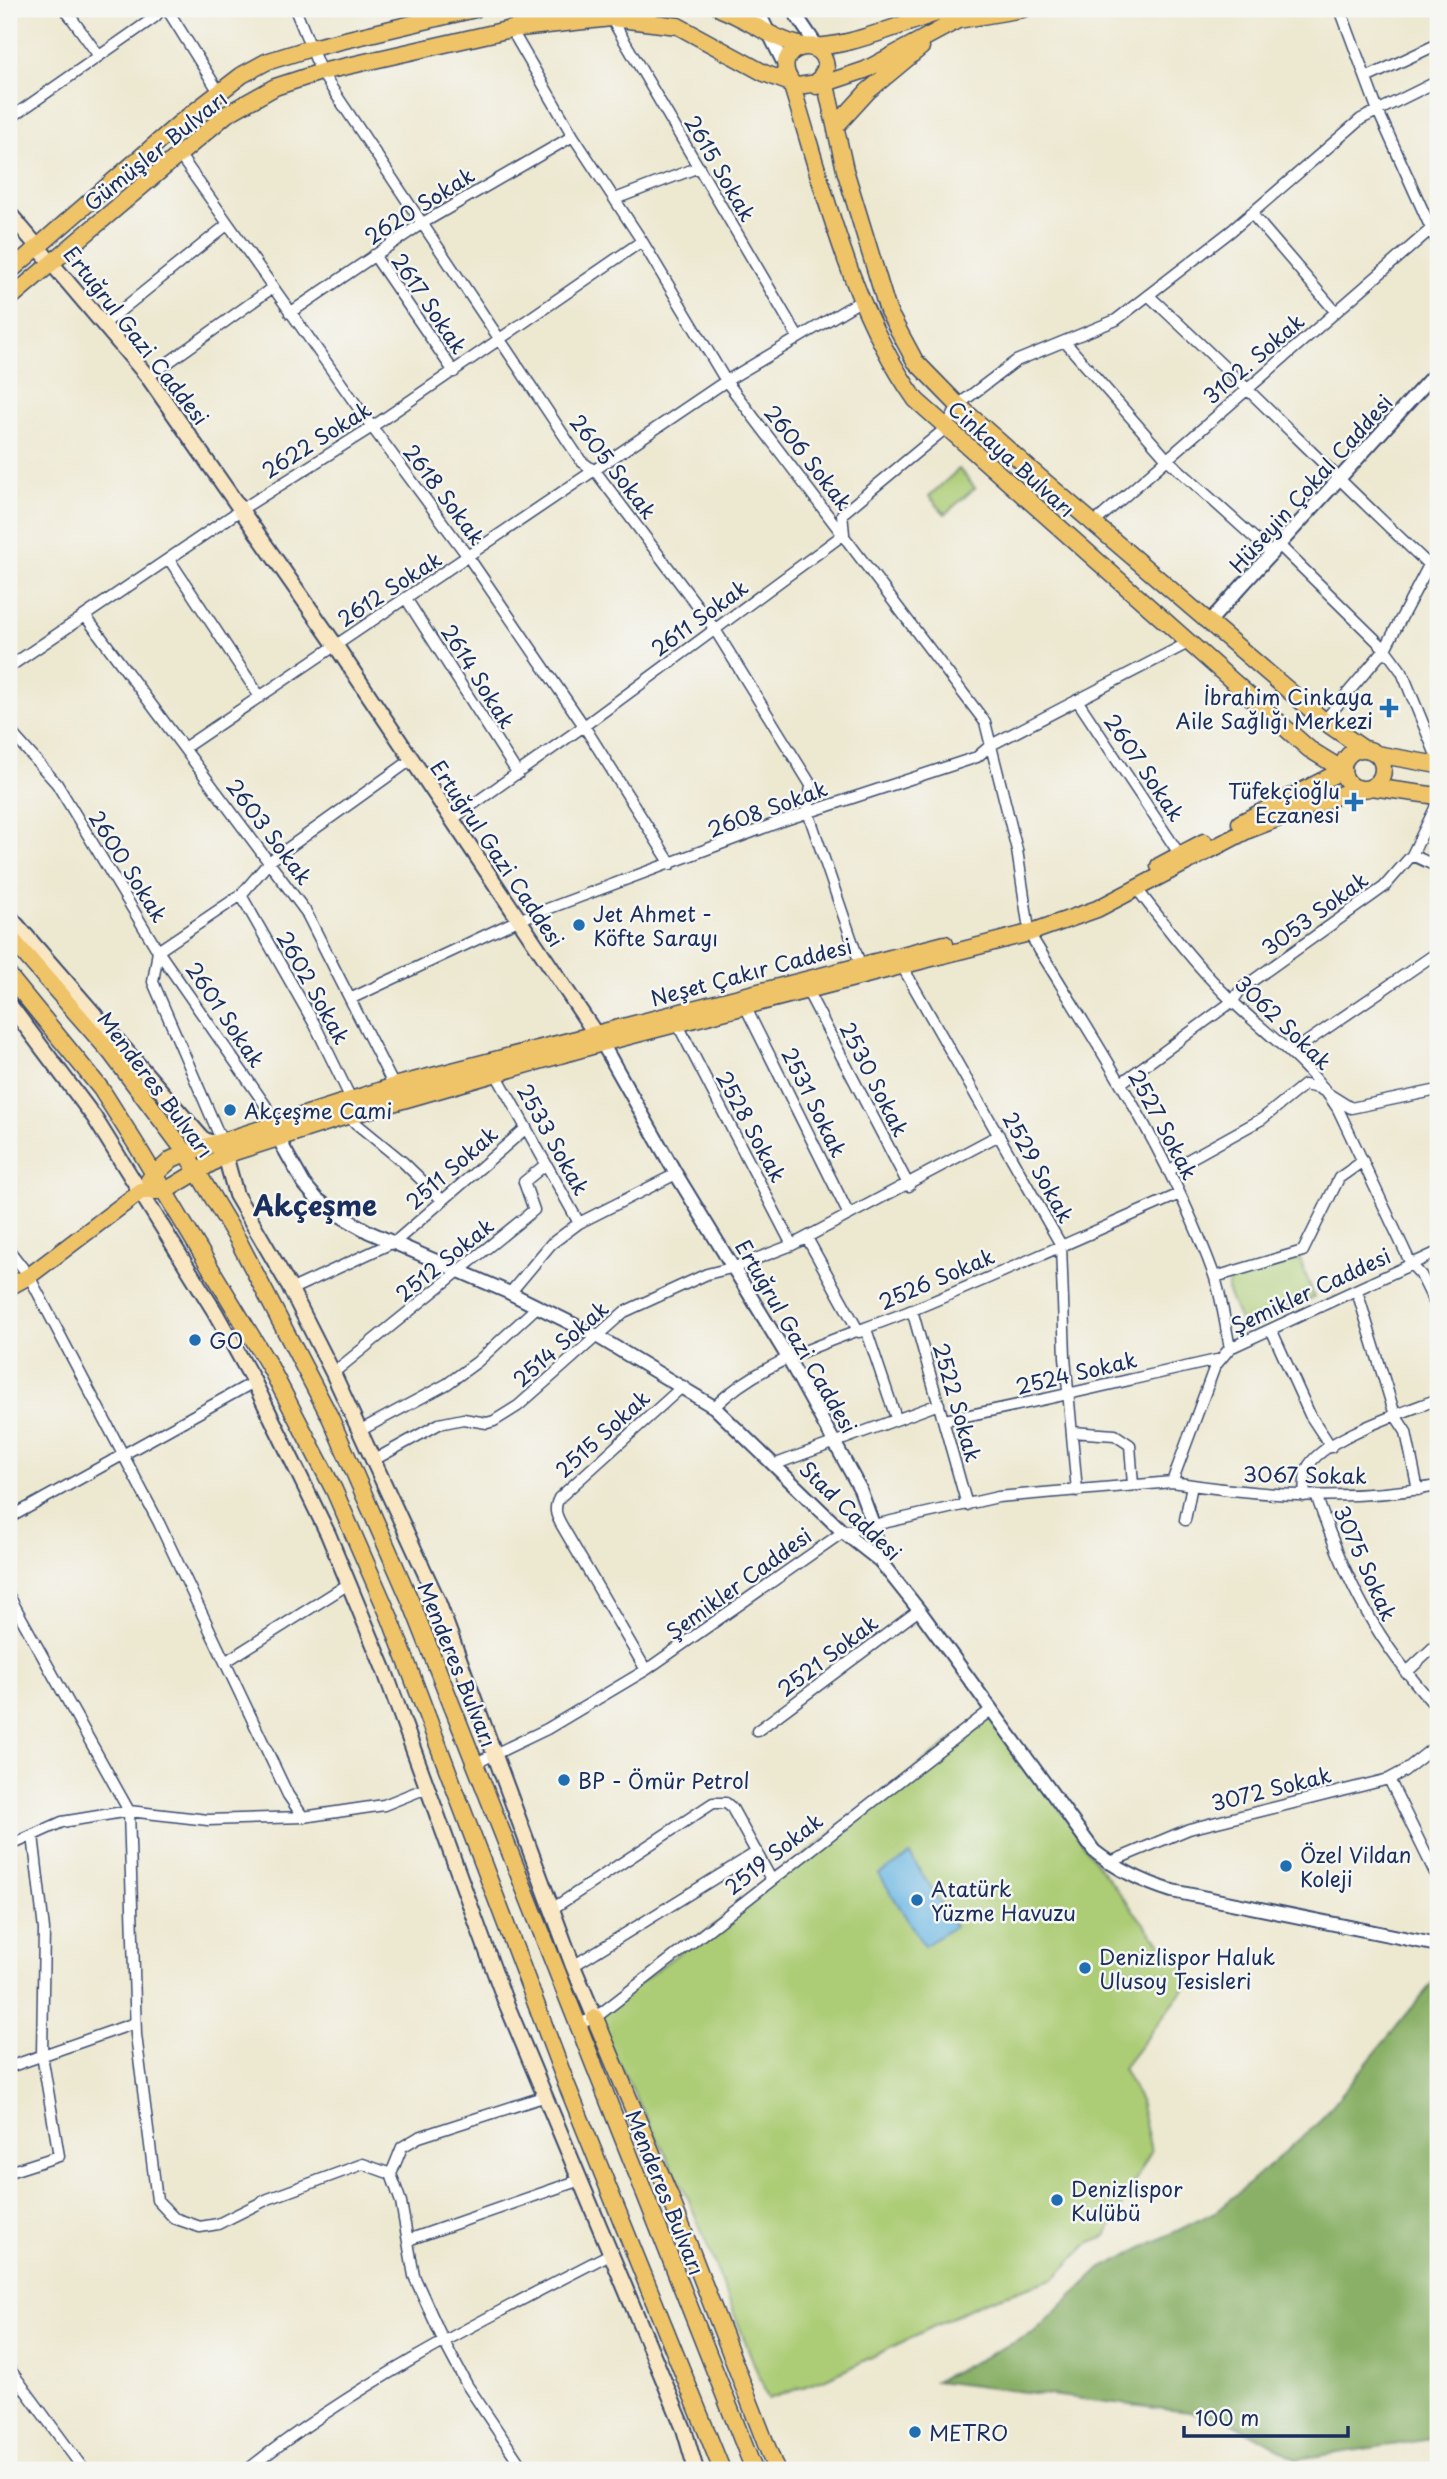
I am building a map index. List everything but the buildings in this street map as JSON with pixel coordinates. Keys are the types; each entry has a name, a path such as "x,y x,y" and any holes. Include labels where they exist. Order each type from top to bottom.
{"main road":[{"name":"Gümüşler Bulvarı","path":"9,272 170,130 219,92 266,62 310,48 475,9"},
{"path":"721,9 770,35 814,47 825,60 825,80"},
{"path":"932,35 864,71 808,87 787,73 790,52 859,38 922,13 954,15 1023,9"},
{"path":"836,126 868,91 954,15"},
{"name":"Gümüşler Bulvarı","path":"9,299 227,114 275,87 321,72 511,29 611,18 678,26 764,73 787,73"},
{"name":"Cinkaya Bulvarı","path":"787,73 862,300 893,368 916,400 1309,749 1343,769"},
{"name":"Cinkaya Bulvarı","path":"825,80 845,170 888,311 915,361 958,405 1324,721 1370,751 1438,765"},
{"name":"Ertuğrul Gazi Caddesi","path":"9,213 40,246 148,377 336,646 599,1039"},
{"path":"1364,787 1382,772 1370,751 1349,755 1343,769 1347,781 1364,787 1438,796"},
{"name":"Neşet Çakır Caddesi","path":"275,1130 346,1116 496,1074 599,1039 860,964 1028,928 1105,895 1343,769"},
{"name":"Neşet Çakır Caddesi","path":"153,1173 186,1153 224,1148 351,1099 394,1086 599,1039 678,1025 902,966 1097,909 1248,830 1364,787"},
{"path":"9,915 202,1138 224,1148 236,1195 333,1373 437,1599 573,1966 669,2194 776,2470"},
{"name":"Menderes Bulvarı","path":"9,936 111,1053 186,1153 238,1240 330,1417 413,1607 754,2470"},
{"path":"9,976 101,1090 165,1191 270,1367 346,1516 390,1618 566,2082 722,2470"},
{"path":"9,1004 94,1117 141,1191 254,1382 328,1534 429,1787 504,1998 684,2429 696,2470"},
{"name":"Neşet Çakır Caddesi","path":"165,1191 198,1174 224,1148"},
{"path":"9,1287 29,1276 141,1191 153,1173"},
{"path":"141,1191 165,1191"}],"street":[{"path":"65,9 99,56"},
{"path":"9,120 155,17 161,9"},
{"path":"167,9 219,92"},
{"name":"2605 Sokak","path":"295,9 321,72 421,224 581,461 596,472 714,628 811,785 808,813 860,964"},
{"path":"757,9 787,73"},
{"path":"792,9 814,47"},
{"path":"1340,9 1378,111 1435,225 1438,244"},
{"path":"922,13 932,35"},
{"name":"2615 Sokak","path":"611,18 798,337"},
{"name":"2606 Sokak","path":"511,29 573,136 642,241 726,381 985,722 1017,850 1028,928"},
{"path":"1366,78 1438,44"},
{"path":"844,534 842,514 946,428 958,405 1016,361 1116,320 1251,213 1361,119 1438,81"},
{"name":"2620 Sokak","path":"290,313 421,224 573,136"},
{"name":"2618 Sokak","path":"178,153 272,288 469,558 584,726 671,864"},
{"path":"615,200 699,167"},
{"path":"1251,213 1335,311"},
{"path":"104,324 228,224"},
{"name":"3102. Sokak","path":"1094,523 1435,225"},
{"name":"2622 Sokak","path":"9,667 242,509 454,372 642,241"},
{"name":"2617 Sokak","path":"374,255 454,372"},
{"path":"148,377 272,288"},
{"path":"1148,295 1248,387 1339,480 1429,565"},
{"name":"2612 Sokak","path":"184,748 407,600 726,381 862,300"},
{"path":"1065,342 1167,458 1276,550 1385,649 1402,672 1438,760"},
{"name":"Hüseyin Çokal Caddesi","path":"1209,622 1438,370"},
{"name":"2611 Sokak","path":"451,820 584,726 844,534"},
{"path":"1324,721 1385,649 1429,565 1438,554"},
{"path":"169,559 260,697"},
{"name":"2614 Sokak","path":"407,600 518,774"},
{"name":"2603 Sokak","path":"86,617 306,912 352,998 394,1086"},
{"name":"2608 Sokak","path":"352,998 518,920 808,813 977,757 991,745 1188,643"},
{"name":"2607 Sokak","path":"1077,701 1180,855"},
{"name":"2600 Sokak","path":"9,730 57,784 158,951 153,982 224,1148"},
{"path":"158,951 241,895 270,861 411,760"},
{"name":"3053 Sokak","path":"1121,1083 1233,1001 1241,989 1384,887 1412,855 1438,802"},
{"path":"1412,855 1438,867"},
{"name":"3062 Sokak","path":"1137,889 1178,942 1233,1001 1293,1052 1331,1098 1411,1264 1421,1275 1438,1310"},
{"name":"2602 Sokak","path":"241,895 315,1025 351,1099"},
{"name":"2527 Sokak","path":"1028,928 1121,1083 1180,1194 1215,1277 1230,1348"},
{"name":"2601 Sokak","path":"158,951 266,1106 275,1130"},
{"path":"1293,1052 1438,952"},
{"name":"2529 Sokak","path":"902,966 1060,1245 1068,1396 1077,1491"},
{"name":"2530 Sokak","path":"807,989 909,1186"},
{"name":"2531 Sokak","path":"745,1006 849,1215"},
{"name":"2528 Sokak","path":"678,1025 792,1245"},
{"name":"Ertuğrul Gazi Caddesi","path":"599,1039 676,1174 735,1267 789,1360 860,1489 874,1527 880,1560"},
{"name":"2533 Sokak","path":"496,1074 579,1223"},
{"path":"1168,1171 1262,1119 1304,1085 1320,1088 1331,1098 1351,1108 1438,1090"},
{"path":"346,1116 403,1162 441,1199"},
{"name":"2511 Sokak","path":"290,1290 396,1241 441,1199 525,1129"},
{"name":"Stad Caddesi","path":"275,1130 295,1170 317,1199 369,1232 396,1241 538,1306 595,1335 714,1407 776,1464 843,1532 880,1560 919,1609 1094,1851 1108,1863 1132,1876 1171,1891 1438,1945"},
{"name":"2514 Sokak","path":"374,1460 439,1424 463,1419 487,1423 494,1421 518,1406 624,1312 707,1273 735,1267 807,1238 909,1186 999,1135"},
{"path":"1215,1277 1303,1251 1339,1178 1363,1161"},
{"name":"2512 Sokak","path":"333,1373 462,1272 534,1210 524,1182 545,1165"},
{"path":"510,1293 551,1244 579,1223 676,1174"},
{"name":"2526 Sokak","path":"714,1407 736,1385 789,1360 1180,1194"},
{"path":"807,1238 862,1330 896,1418"},
{"path":"9,1250 29,1276 122,1453 288,1795 303,1817"},
{"name":"Şemikler Caddesi","path":"474,1764 547,1729 646,1670 843,1532 998,1497 1172,1482 1217,1360 1230,1348 1438,1252"},
{"path":"1357,1291 1395,1415 1406,1432 1418,1490"},
{"path":"361,1430 447,1384 477,1362 538,1306"},
{"name":"2522 Sokak","path":"912,1310 967,1505"},
{"path":"1271,1329 1310,1415 1331,1447"},
{"name":"2524 Sokak","path":"944,1420 1068,1396 1100,1386 1217,1360"},
{"path":"9,1518 254,1382"},
{"name":"2515 Sokak","path":"646,1670 555,1513 559,1498 683,1386"},
{"path":"1310,1496 1307,1469 1331,1447 1348,1435 1438,1399"},
{"path":"776,1464 896,1418 939,1405"},
{"path":"1072,1432 1115,1435 1130,1445 1133,1485"},
{"name":"3067 Sokak","path":"1172,1482 1310,1496 1388,1495 1438,1486"},
{"path":"1185,1520 1192,1485"},
{"name":"3075 Sokak","path":"1310,1496 1377,1635 1438,1709"},
{"path":"225,1662 347,1585"},
{"path":"9,1595 129,1811 135,2023 149,2155 157,2200 174,2218 200,2227 218,2224 268,2199 363,2164 391,2174"},
{"name":"2521 Sokak","path":"757,1731 919,1609"},
{"path":"1406,1673 1438,1643"},
{"name":"2519 Sokak","path":"577,2024 595,2018 771,1878 992,1709"},
{"name":"3072 Sokak","path":"1108,1863 1189,1829 1389,1779 1404,1771 1438,1744"},
{"path":"1389,1779 1438,1879"},
{"path":"9,1846 62,1822 129,1811 208,1820 303,1817 384,1805 429,1787"},
{"path":"552,1909 713,1803 726,1803 732,1808 771,1878"},
{"path":"9,2172 59,2156 43,2055 44,1930 33,1835"},
{"path":"573,1966 757,1852"},
{"path":"9,2067 135,2023"},
{"path":"524,2470 467,2385 414,2276 401,2202 391,2174 402,2147 419,2137 546,2096"},
{"path":"408,2240 580,2180"},
{"path":"247,2470 303,2426 443,2340 610,2254"},
{"path":"9,2368 84,2470"}],"green space":[{"path":"959,469 975,488 945,514 929,496"},
{"path":"1300,1259 1314,1297 1248,1329 1243,1328 1227,1290 1230,1280"},
{"path":"992,1709 1096,1863 1153,1935 1194,1976 1123,2068 1140,2101 1151,2151 1106,2236 1087,2245 1055,2278 981,2303 829,2378 768,2399 689,2200 595,2018"},
{"path":"1433,1982 1438,1982 1438,2438 1297,2459 1221,2416 935,2381 1033,2333 1102,2268 1217,2211 1318,2123"}],"water":[{"name":"Atatürk Yüzme Havuzu","path":"910,1855 955,1926 924,1946 879,1874"}],"place":[{"name":"İbrahim Cinkaya Aile Sağlığı Merkezi","path":"1389,708"},
{"name":"Tüfekçioğlu Eczanesi","path":"1354,802"},
{"name":"Jet Ahmet - Köfte Sarayı","path":"579,925"},
{"name":"Akçeşme Cami","path":"230,1110"},
{"name":"GO","path":"195,1340"},
{"name":"BP - Ömür Petrol","path":"564,1780"},
{"name":"Özel Vildan Koleji","path":"1286,1866"},
{"name":"Atatürk Yüzme Havuzu","path":"917,1900"},
{"name":"Denizlispor Haluk Ulusoy Tesisleri","path":"1085,1968"},
{"name":"Denizlispor Kulübü","path":"1057,2200"},
{"name":"METRO","path":"915,2432"}],"district":[{"name":"Akçeşme","path":"315,1204"}]}
